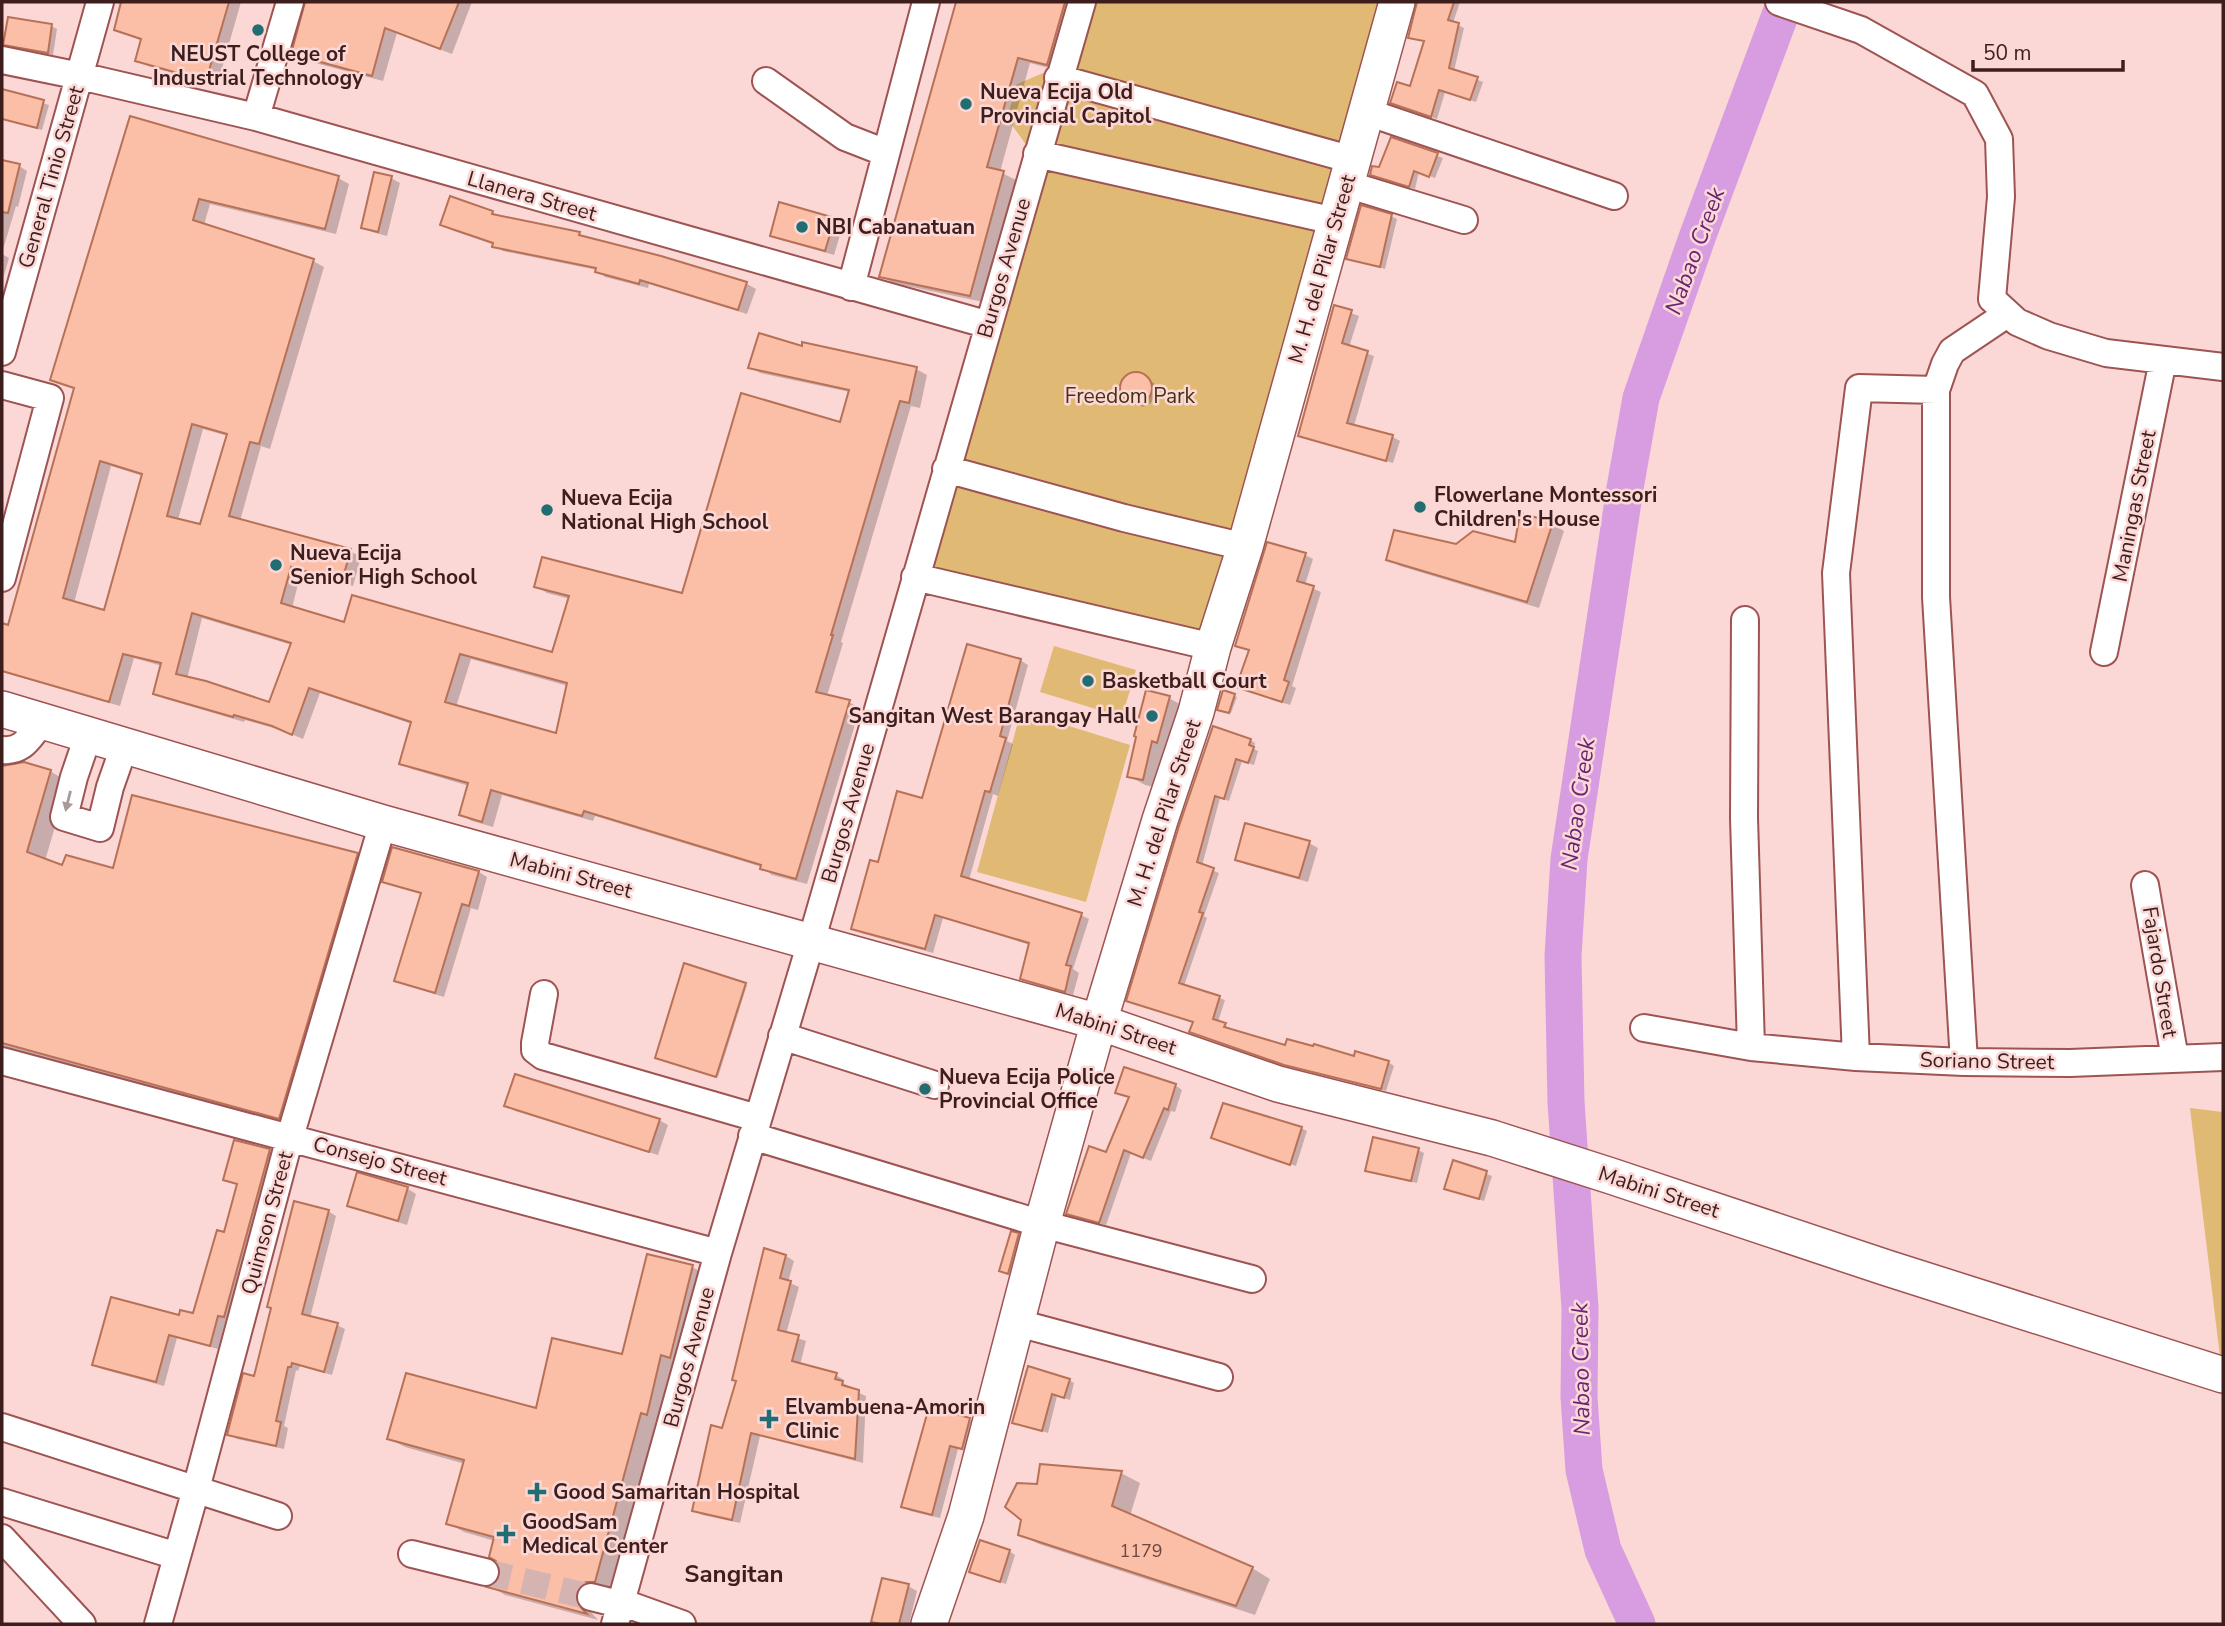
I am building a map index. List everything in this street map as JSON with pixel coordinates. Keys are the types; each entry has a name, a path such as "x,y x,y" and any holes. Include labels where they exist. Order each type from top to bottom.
{"main road":[{"name":"M. H. del Pilar Street","path":"929,1624 966,1516 1042,1224 1160,820 1196,712 1213,647 1245,547 1397,2"},
{"name":"Mabini Street","path":"2,709 383,823 1100,1022 1278,1084 1492,1138 2223,1375"}],"street":[{"name":"General Tinio Street","path":"2,352 100,2"},
{"path":"256,117 290,2"},
{"path":"851,287 926,2"},
{"name":"Burgos Avenue","path":"618,1613 754,1127 811,942 1082,2"},
{"path":"1779,2 1861,30 1975,94 1999,139 2001,197 1992,299 1998,321"},
{"name":"Llanera Street","path":"2,60 256,117 982,323"},
{"path":"1058,78 1349,172 1464,220"},
{"path":"766,81 845,137 886,152"},
{"path":"1367,112 1614,196"},
{"path":"1037,154 1335,221"},
{"path":"1964,1062 1936,597 1936,390 1945,364 1952,351 1998,321 2017,322 2049,336 2095,349 2223,367"},
{"name":"Maningas Street","path":"2104,652 2163,360"},
{"path":"2,385 50,398 2,578"},
{"path":"1856,1057 1836,573 1859,388 1936,390"},
{"path":"946,469 1124,518 1245,547"},
{"path":"915,577 1213,647"},
{"path":"1745,620 1744,818 1751,1047"},
{"path":"2,750 13,751 20,748 42,722"},
{"path":"88,736 64,817 100,828 124,747"},
{"name":"Quimson Street","path":"158,1624 290,1137 383,823"},
{"name":"Fajardo Street","path":"2146,885 2175,1059"},
{"path":"544,994 535,1043 535,1050 543,1056 1042,1224 1252,1279"},
{"name":"Soriano Street","path":"1644,1028 1751,1047 1856,1057 2070,1063 2223,1057"},
{"path":"782,1036 935,1085"},
{"name":"Consejo Street","path":"2,1060 718,1253"},
{"path":"1018,1323 1219,1377"},
{"path":"2,1427 278,1516"},
{"path":"2,1502 177,1556"},
{"path":"2,1538 82,1624"},
{"path":"412,1554 485,1572"},
{"path":"591,1597 618,1613 682,1624"}],"green space":[{"name":"Freedom Park","path":"1095,2 1391,2 1209,642 930,571"},
{"path":"1048,71 1027,146 1007,118 1017,84"},
{"name":"Basketball Court","path":"1054,646 1136,670 1122,717 1040,692"},
{"path":"1021,711 1130,745 1086,902 977,872"},
{"path":"2190,1108 2223,1112 2223,1382"}],"building":[{"path":"121,2 229,2 206,81 135,61 141,39 114,30"},
{"path":"305,2 459,2 440,49 385,28 372,76 291,54"},
{"path":"956,2 1065,2 1047,65 1018,58 987,167 1004,171 970,296 879,277"},
{"path":"1417,2 1454,2 1448,20 1459,23 1449,68 1478,77 1470,100 1439,90 1431,117 1390,103 1397,82 1410,86 1424,41 1408,38"},
{"path":"8,17 52,24 48,53 3,45"},
{"path":"2,89 44,100 37,128 2,119"},
{"path":"130,116 339,176 325,229 199,199 193,220 314,259 259,444 250,442 229,516 351,549 342,581 291,567 281,603 344,622 352,595 552,652 569,596 534,587 542,557 682,593 741,393 840,422 849,390 748,368 759,333 802,346 802,342 917,367 909,403 900,401 816,692 850,700 796,879 760,869 761,865 584,811 582,816 491,790 482,822 459,815 468,783 399,764 411,722 309,688 292,735 272,726 153,694 161,663 123,654 109,702 2,671 2,623 8,625 74,388 50,380","holes":["192,424 227,434 200,524 167,516","100,461 142,474 104,610 63,598","192,613 291,643 269,702 176,674","460,654 567,683 556,733 445,702"]},
{"path":"1391,137 1438,153 1429,177 1414,171 1409,187 1370,175 1372,166 1379,167"},
{"path":"2,160 20,164 8,213 2,212"},
{"path":"374,172 392,176 378,232 361,228"},
{"path":"450,196 493,211 492,214 580,232 579,235 747,282 738,310 640,280 639,284 595,272 596,268 492,247 493,243 440,225"},
{"name":"NBI Cabanatuan","path":"779,202 835,218 825,251 770,236"},
{"path":"1361,205 1392,214 1380,267 1346,259"},
{"path":"1334,305 1352,310 1342,343 1368,351 1347,423 1393,435 1386,461 1298,436"},
{"path":"1136,372 1147,377 1152,388 1147,399 1136,404 1125,399 1120,388 1125,377"},
{"path":"1520,513 1553,522 1527,602 1386,560 1394,530 1456,544 1473,531 1515,542"},
{"path":"1267,542 1306,553 1297,581 1314,586 1284,680 1289,682 1282,702 1236,687 1249,650 1235,646"},
{"path":"967,644 1021,659 1000,736 1006,738 990,792 985,791 961,876 1082,913 1066,965 1071,966 1065,992 1020,979 1029,943 935,915 925,949 851,929 870,860 878,862 897,791 922,798"},
{"name":"Sangitan West Barangay Hall","path":"1146,690 1170,696 1157,743 1152,741 1143,780 1127,777"},
{"path":"1223,690 1235,694 1229,713 1217,710"},
{"path":"1213,726 1251,739 1249,745 1254,747 1248,763 1236,759 1224,799 1215,796 1197,862 1214,868 1199,912 1203,913 1179,983 1220,996 1213,1019 1226,1023 1224,1027 1285,1045 1287,1039 1354,1056 1355,1051 1389,1061 1381,1089 1284,1065 1189,1032 1193,1022 1126,1001 1179,826"},
{"path":"24,762 51,770 27,852 62,865 66,855 113,868 132,795 358,853 279,1119 2,1043 2,766"},
{"path":"1245,823 1310,841 1299,878 1235,860"},
{"path":"392,847 479,871 469,906 462,904 435,993 394,981 421,893 382,882"},
{"path":"684,963 746,983 716,1077 655,1058"},
{"path":"1124,1067 1176,1084 1168,1110 1164,1108 1143,1158 1124,1150 1099,1223 1066,1214 1089,1146 1106,1152 1129,1097 1115,1093"},
{"path":"515,1074 660,1119 649,1152 504,1106"},
{"path":"1223,1103 1302,1127 1290,1165 1211,1138"},
{"path":"1373,1137 1419,1148 1411,1181 1365,1171"},
{"path":"234,1140 270,1149 224,1317 218,1316 210,1346 169,1335 156,1382 92,1365 111,1297 179,1315 180,1310 193,1313 217,1230 224,1232 237,1184 223,1180"},
{"path":"1453,1160 1487,1171 1479,1199 1444,1189"},
{"path":"357,1172 408,1187 398,1221 347,1206"},
{"path":"294,1201 329,1210 302,1314 338,1323 324,1372 292,1363 291,1367 288,1367 276,1421 281,1422 276,1446 227,1435 243,1373 254,1376 271,1308 267,1307"},
{"path":"1011,1231 1019,1233 1008,1274 999,1271"},
{"path":"764,1248 786,1255 780,1278 791,1281 778,1330 799,1335 792,1361 837,1373 835,1379 843,1381 842,1385 859,1390 855,1459 751,1433 732,1520 692,1511 711,1425 722,1428 736,1381 732,1380"},
{"name":"GoodSam Medical Center","path":"647,1254 693,1265 670,1358 661,1355 647,1415 641,1413 595,1582 586,1582 576,1593 576,1602 587,1614 487,1587 496,1583 500,1575 496,1561 489,1557 494,1537 446,1524 464,1460 387,1439 406,1373 536,1408 552,1338 622,1354"},
{"path":"1028,1366 1070,1379 1064,1398 1052,1394 1042,1431 1012,1423"},
{"path":"929,1407 970,1418 962,1449 950,1446 932,1515 901,1507"},
{"path":"1040,1464 1122,1471 1112,1506 1253,1567 1236,1606 1018,1535 1021,1520 1005,1507 1017,1483 1037,1484"},
{"path":"980,1540 1010,1550 1000,1582 969,1572"},
{"path":"882,1578 909,1584 899,1624 871,1622"}],"waterway":[{"name":"Nabao Creek","path":"1637,1624 1603,1550 1584,1470 1579,1397 1580,1308 1566,1102 1563,956 1569,859 1641,398 1698,235 1785,2"}],"tunnel":[{"path":"485,1572 591,1597"}],"place":[{"name":"NEUST College of Industrial Technology","path":"258,30"},
{"name":"Nueva Ecija Old Provincial Capitol","path":"966,104"},
{"name":"NBI Cabanatuan","path":"802,227"},
{"name":"Flowerlane Montessori Children's House","path":"1420,507"},
{"name":"Nueva Ecija National High School","path":"547,510"},
{"name":"Nueva Ecija Senior High School","path":"276,565"},
{"name":"Basketball Court","path":"1088,681"},
{"name":"Sangitan West Barangay Hall","path":"1152,716"},
{"name":"Nueva Ecija Police Provincial Office","path":"925,1089"},
{"name":"Elvambuena-Amorin Clinic","path":"769,1419"},
{"name":"Good Samaritan Hospital","path":"537,1492"},
{"name":"GoodSam Medical Center","path":"506,1534"}],"district":[{"name":"Sangitan","path":"734,1574"}]}
